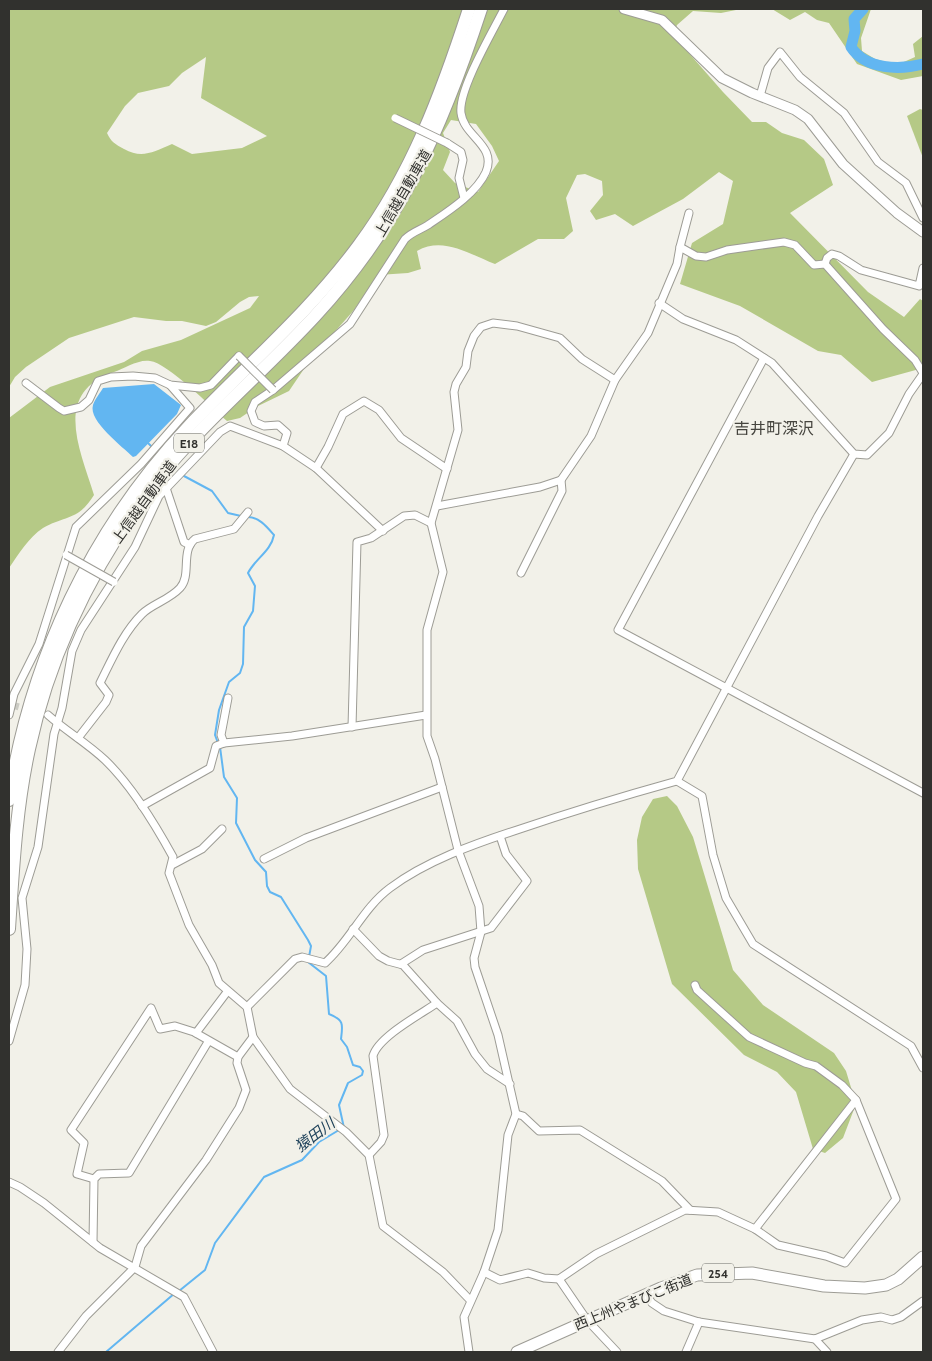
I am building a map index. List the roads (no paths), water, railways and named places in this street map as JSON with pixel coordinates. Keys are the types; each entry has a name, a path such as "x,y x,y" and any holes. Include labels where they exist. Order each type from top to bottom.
{"highway":[{"name":"上信越自動車道","path":"9,800 20,739 40,670 61,618 93,555 134,492 169,448 306,309 360,244 392,194 419,144 442,90 469,9"},
{"name":"上信越自動車道","path":"9,929 17,826 29,750 50,674 85,595 126,523 158,479 215,415 315,316 352,274 386,226 417,174 441,122 480,9"},
{"name":"西上州やまびこ街道","path":"517,1352 645,1294 696,1275 730,1272 752,1273 847,1289 865,1288 886,1285 898,1279 923,1257"}],"street":[{"path":"283,446 287,432 278,425 264,426 255,422 251,411 255,402 273,390 350,324 405,239 413,232 426,227 464,198 485,173 488,163 488,152 464,126 460,112 467,85 504,9"},
{"path":"624,9 662,20 722,78 796,110 808,119 843,164 897,213 923,232"},
{"path":"760,96 768,68 780,52 800,77 844,113 878,162 906,183 923,218"},
{"path":"395,118 461,152 463,160 459,178 464,198"},
{"path":"438,506 540,487 561,480 591,436 615,380 648,333 659,303 678,264 680,247 689,213"},
{"path":"680,247 696,256 706,257 727,250 784,242 795,246 814,265 825,264"},
{"path":"825,264 827,258 832,254 839,256 861,270 919,286 923,268"},
{"path":"659,303 683,318 736,340 764,358 787,379 854,454 867,455 890,433 909,394 923,374 915,360 883,329 825,264"},
{"path":"469,1352 464,1316 484,1272 498,1230 508,1135 516,1114 498,1035 475,967 474,958 481,932 479,906 458,850 427,736 427,630 443,572 431,523 438,506 458,430 454,392 456,384 466,367 468,351 474,336 481,327 492,323 517,326 560,338 582,359 615,380"},
{"path":"26,382 64,411 81,407 89,400 96,384 104,378 133,376 155,378 170,385 200,388 211,385 239,356 273,390"},
{"path":"764,358 618,630 923,793"},
{"path":"9,715 14,694 39,644 76,527 141,464 190,408 170,385"},
{"path":"316,468 328,448 343,414 364,401 379,410 401,438 447,469"},
{"path":"9,1041 25,985 27,949 22,898 38,847 54,734 58,725 72,650 81,630 135,547 159,496 185,471 220,432 230,426 283,446 316,468 383,531"},
{"path":"247,1007 295,959 302,957 325,963 374,902 390,888 458,850 577,810 676,781 818,516 854,454"},
{"path":"521,572 562,491 561,480"},
{"path":"166,488 184,542 190,545"},
{"path":"78,738 106,702 109,695 100,683 120,643 142,614 180,588 184,580 190,545 195,539 234,529 248,512"},
{"path":"352,727 357,542 383,531 404,516 415,516 431,523"},
{"path":"66,555 114,582"},
{"path":"224,743 221,735 228,698"},
{"path":"48,715 58,725 106,760 142,806 173,857 169,873 189,925 212,965 219,983 227,992 247,1007 253,1037 290,1089 346,1132 370,1155 383,1226 443,1272 470,1300"},
{"path":"142,806 210,768 216,746 224,743 352,727 426,715"},
{"path":"676,781 702,796 713,855 726,898 753,944 911,1046 923,1068"},
{"path":"264,859 306,838 442,787"},
{"path":"172,865 202,849 222,829"},
{"path":"402,964 423,950 491,928 527,881 506,854 500,836"},
{"path":"353,929 379,956 388,961 402,964 437,1003 457,1021 475,1054 487,1069 510,1084"},
{"path":"484,1272 500,1280 528,1273 544,1278 558,1279 596,1254 685,1210 718,1212 755,1229 778,1245 826,1256 845,1263 896,1200 856,1100 842,1085 816,1066 805,1063 749,1037 697,990 695,985"},
{"path":"196,1033 227,992"},
{"path":"370,1155 381,1142 384,1135 377,1092 375,1050 386,1038 437,1003"},
{"path":"94,1179 77,1174 84,1143 71,1130 151,1008 160,1028 175,1026 196,1033 208,1042 238,1057"},
{"path":"58,1352 86,1316 135,1267 141,1246 206,1160 245,1097 246,1090 237,1063 238,1057 253,1037"},
{"path":"93,1242 94,1179 99,1174 129,1173 208,1042"},
{"path":"755,1229 856,1100"},
{"path":"516,1114 523,1116 539,1131 580,1130 662,1181 690,1210"},
{"path":"9,1182 44,1203 93,1242 184,1297 212,1352"},
{"path":"558,1279 612,1351"},
{"path":"645,1294 652,1303 664,1311 699,1322 815,1339 862,1320 881,1317 892,1320 901,1317 923,1301"},
{"path":"686,1352 699,1322"},
{"path":"815,1339 827,1352"}],"water":[{"path":"154,384 181,405 177,414 133,457 101,426 93,411 93,405 103,388"}],"waterway":[{"path":"863,9 854,19 855,31 851,47 857,55 874,64 884,66 904,67 923,64"},
{"path":"148,443 153,448"},
{"path":"184,476 212,491 228,513 241,516"},
{"path":"218,743 215,735 219,710 229,682 240,673 243,664 244,627 253,611 255,586 248,573 270,546 274,535 259,521 248,517"},
{"name":"猿田川","path":"220,747 224,777 237,798 236,823 255,860 266,872 267,886 270,892 281,897 308,940 311,946 309,957"},
{"name":"猿田川","path":"308,962 326,976 329,1014 340,1021 342,1026 341,1039 347,1047 353,1065 360,1067 363,1071 362,1075 348,1083 339,1105 344,1128"},
{"name":"猿田川","path":"179,1291 205,1270 215,1243 264,1177 302,1160 319,1142 339,1130"},
{"name":"猿田川","path":"106,1352 175,1293"}],"tunnel":[{"path":"12,705 30,710"}],"district":[{"name":"吉井町深沢","path":"774,428"}]}
